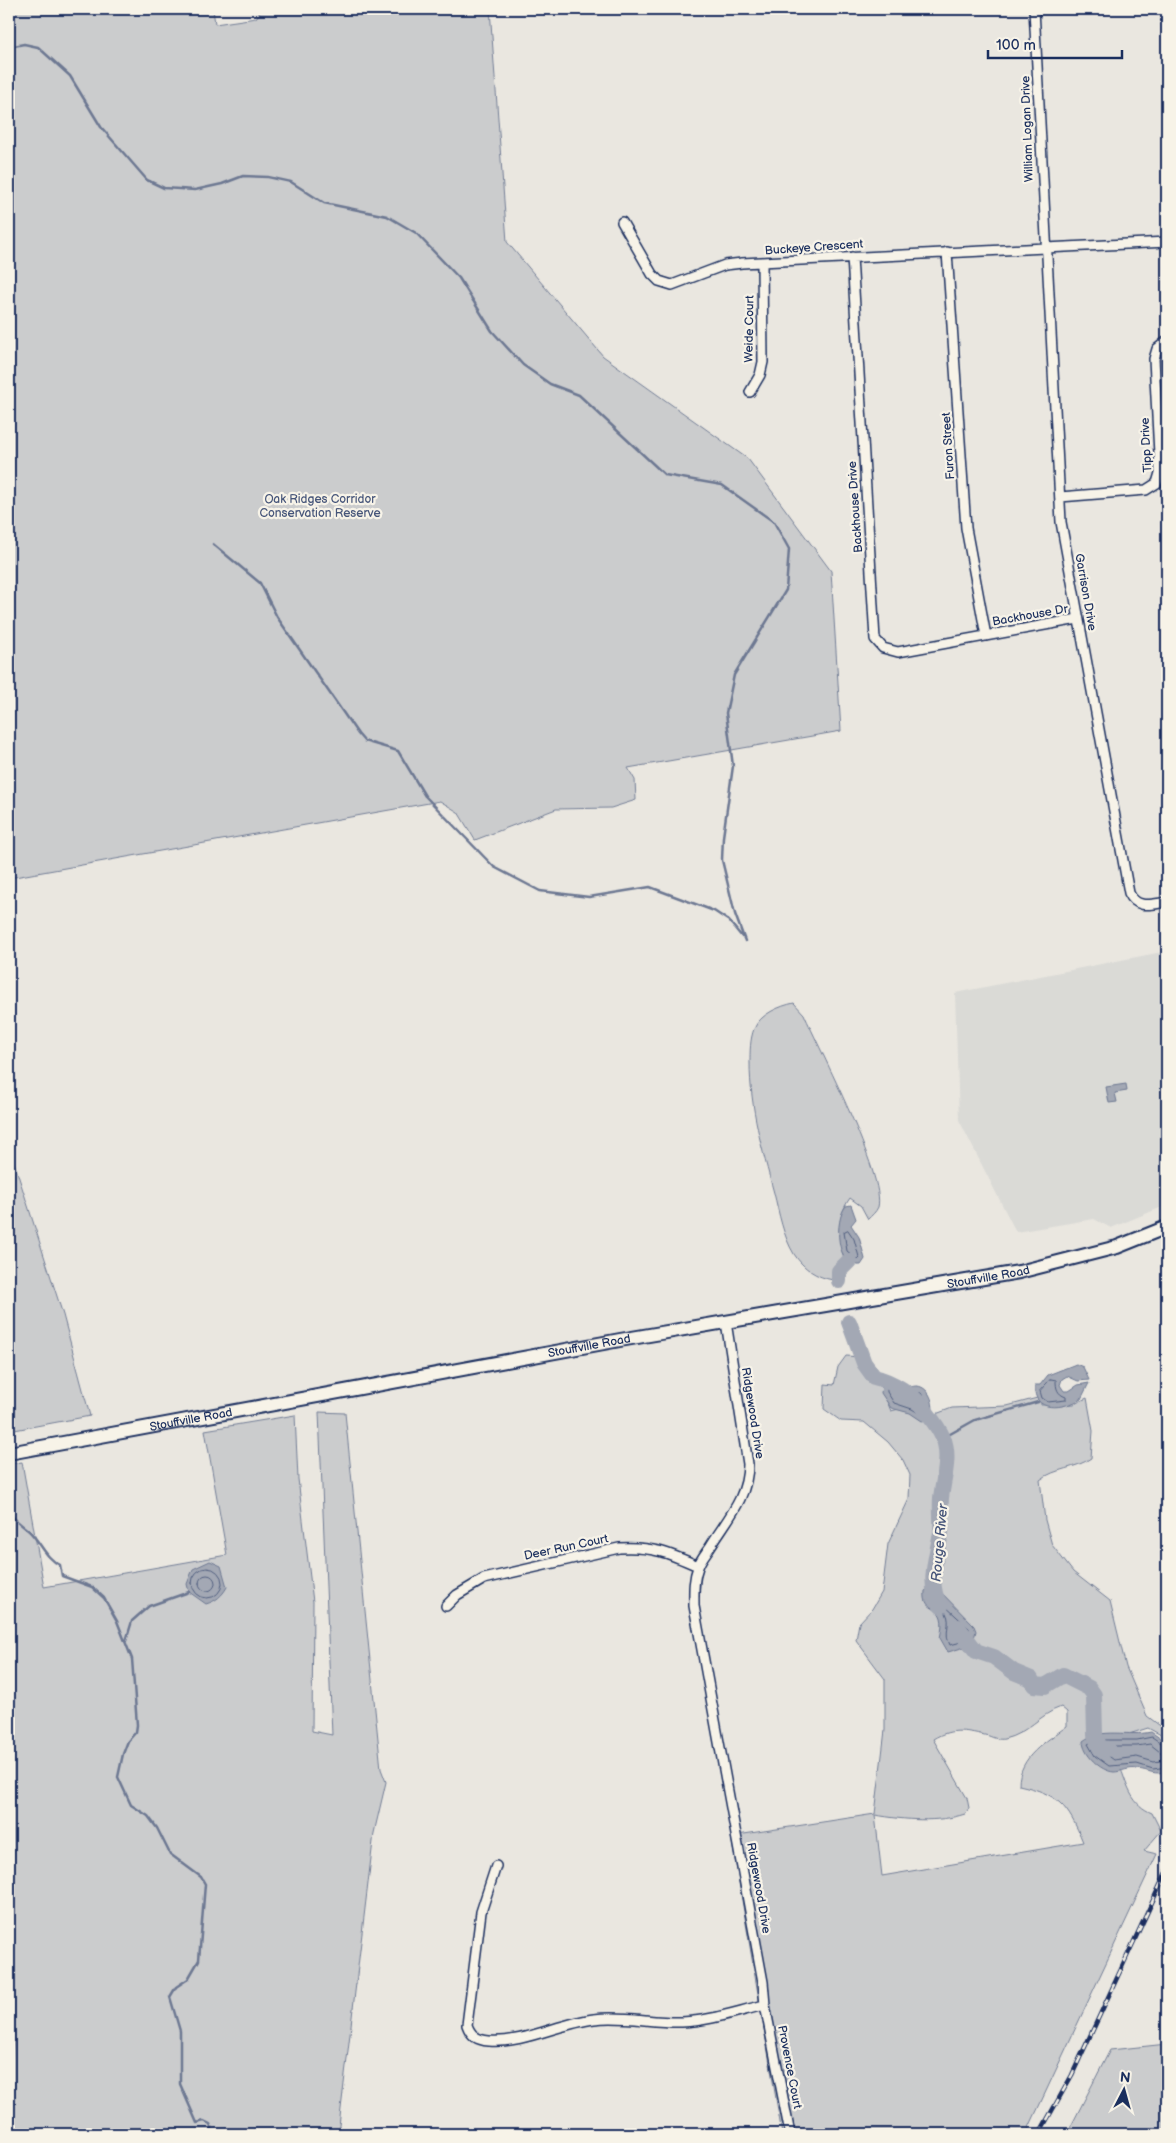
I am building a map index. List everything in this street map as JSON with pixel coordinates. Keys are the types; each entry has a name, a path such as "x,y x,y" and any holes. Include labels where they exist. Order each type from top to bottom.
{"main road":[{"name":"Stouffville Road","path":"9,1453 726,1322 1019,1272 1117,1247 1167,1227"}],"street":[{"name":"William Logan Drive","path":"1034,9 1045,248"},
{"name":"Buckeye Crescent","path":"622,222 652,274 664,284 682,282 725,265 1167,242"},
{"name":"Garrison Drive","path":"1045,248 1063,534 1129,893 1134,901 1143,905 1167,902"},
{"name":"Furon Street","path":"947,252 966,528 986,636"},
{"name":"Backhouse Drive","path":"852,257 875,639 883,648 896,652 986,636"},
{"name":"Weide Court","path":"750,392 760,375 763,362 762,263"},
{"name":"Tipp Drive","path":"1060,497 1146,490 1157,483 1160,473 1154,357 1158,347 1167,341"},
{"name":"Backhouse Dr","path":"986,636 1078,619"},
{"name":"Ridgewood Drive","path":"726,1322 748,1464 748,1476 745,1490 736,1510 698,1566 694,1589 694,1606 762,1973 765,2005"},
{"name":"Deer Run Court","path":"446,1606 457,1596 484,1578 619,1548 641,1547 666,1551 698,1566"},
{"path":"496,1866 481,1912 467,2025 470,2034 479,2040 501,2041 593,2019 621,2017 682,2022 765,2005"},
{"name":"Provence Court","path":"765,2005 790,2134"}],"shaded area":[{"path":"1167,951 1167,1205 1111,1228 1094,1219 1016,1232 959,1120 955,993"}],"green space":[{"name":"Oak Ridges Corridor Conservation Reserve","path":"9,9 213,9 215,24 256,18 262,9 490,9 507,242 603,356 748,459 831,571 841,731 628,768 635,780 636,800 611,808 556,809 475,840 458,812 440,801 9,878"},
{"path":"794,1003 804,1014 850,1112 872,1169 878,1191 878,1207 868,1219 861,1206 850,1198 845,1206 839,1232 844,1259 848,1268 833,1280 821,1277 806,1268 794,1254 787,1240 754,1112 750,1054 754,1029 766,1015 783,1006"},
{"path":"9,1153 12,1156 63,1315 90,1416 9,1431"},
{"path":"846,1356 861,1357 878,1380 891,1411 907,1407 925,1418 952,1408 1007,1406 1041,1397 1041,1405 1074,1404 1087,1398 1093,1431 1091,1458 1085,1462 1052,1473 1040,1480 1045,1520 1052,1545 1073,1572 1110,1601 1126,1667 1147,1716 1167,1731 1167,1747 1161,1735 1148,1728 1116,1738 1096,1754 1112,1771 1121,1769 1135,1801 1145,1810 1152,1813 1161,1831 1144,1851 1157,1854 1026,2134 782,2134 731,1836 875,1814 885,1730 885,1679 856,1640 859,1623 872,1609 882,1592 888,1544 909,1499 910,1475 903,1460 888,1442 864,1422 841,1421 824,1409 825,1384 834,1385 838,1367","holes":["1061,1707 1067,1712 1067,1726 1043,1744 1029,1758 1020,1775 1019,1785 1043,1792 1060,1803 1078,1829 1083,1842 882,1876 875,1815 932,1820 965,1814 969,1808 967,1798 933,1739 954,1731 1004,1739 1027,1729 1053,1710"]},
{"path":"319,1412 345,1413 381,1769 386,1782 374,1833 338,2134 9,2134 9,2085 13,2042 9,2038 9,1464 22,1462 44,1587 227,1555 205,1430 295,1415 298,1479 313,1602 312,1731 332,1735"},
{"path":"1167,2044 1167,2134 1067,2134 1110,2050"}],"water":[{"path":"1126,1084 1127,1091 1115,1093 1117,1102 1109,1103 1106,1087"},
{"path":"851,1205 856,1219 851,1225 859,1237 865,1259 861,1265 852,1264 846,1259 839,1242 842,1213 846,1206"},
{"path":"1076,1364 1083,1367 1089,1380 1078,1381 1067,1376 1062,1379 1060,1385 1064,1391 1069,1391 1078,1385 1089,1383 1081,1399 1058,1407 1050,1407 1039,1401 1035,1394 1035,1385 1040,1385 1048,1375"},
{"path":"891,1377 906,1387 917,1386 926,1390 931,1399 933,1409 931,1418 922,1421 910,1413 891,1408 881,1393 883,1378"},
{"path":"210,1561 221,1566 227,1587 218,1598 206,1604 189,1592 187,1584 193,1569"},
{"path":"934,1585 974,1626 976,1631 972,1645 948,1652 940,1638 941,1618 927,1604 925,1599 925,1591"},
{"path":"1151,1732 1167,1743 1167,1771 1155,1773 1128,1769 1114,1772 1103,1769 1089,1756 1083,1741 1098,1734"}],"waterway":[{"path":"9,47 24,44 38,47 70,76 101,127 147,180 164,188 195,190 222,184 243,176 268,177 291,182 324,203 387,216 416,233 459,278 492,331 523,365 550,384 579,395 665,475 722,485 774,522 789,549 786,590 734,675 726,713 733,766 723,837 722,860 735,914 745,941"},
{"path":"213,544 260,583 277,617 364,741 398,751 425,796 494,867 540,891 589,897 650,887 714,911 729,921 742,937"},
{"name":"Rouge River","path":"839,1281 839,1271 849,1261"},
{"name":"Rouge River","path":"849,1322 864,1363 874,1377 895,1385 920,1404 937,1427 945,1445 946,1468 941,1498 941,1533 933,1580 934,1589 941,1606"},
{"path":"943,1438 975,1420 1038,1402"},
{"path":"9,1512 33,1535 51,1559 60,1565 62,1576 92,1587 104,1598 117,1621 132,1659 137,1725 136,1732 128,1741 123,1754 118,1777 131,1805 148,1816 157,1828 170,1854 201,1877 205,1884 199,1960 188,1979 176,1987 170,1997 180,2031 180,2084 197,2123 204,2121 210,2124 214,2134"},
{"path":"126,1641 132,1621 149,1606 189,1592"},
{"name":"Rouge River","path":"958,1627 976,1651 994,1657 1014,1672 1031,1679 1034,1685 1045,1686 1063,1675 1089,1688 1094,1695 1095,1735 1100,1748 1108,1749"}],"railway":[{"path":"1039,2134 1072,2075 1167,1870"}]}
